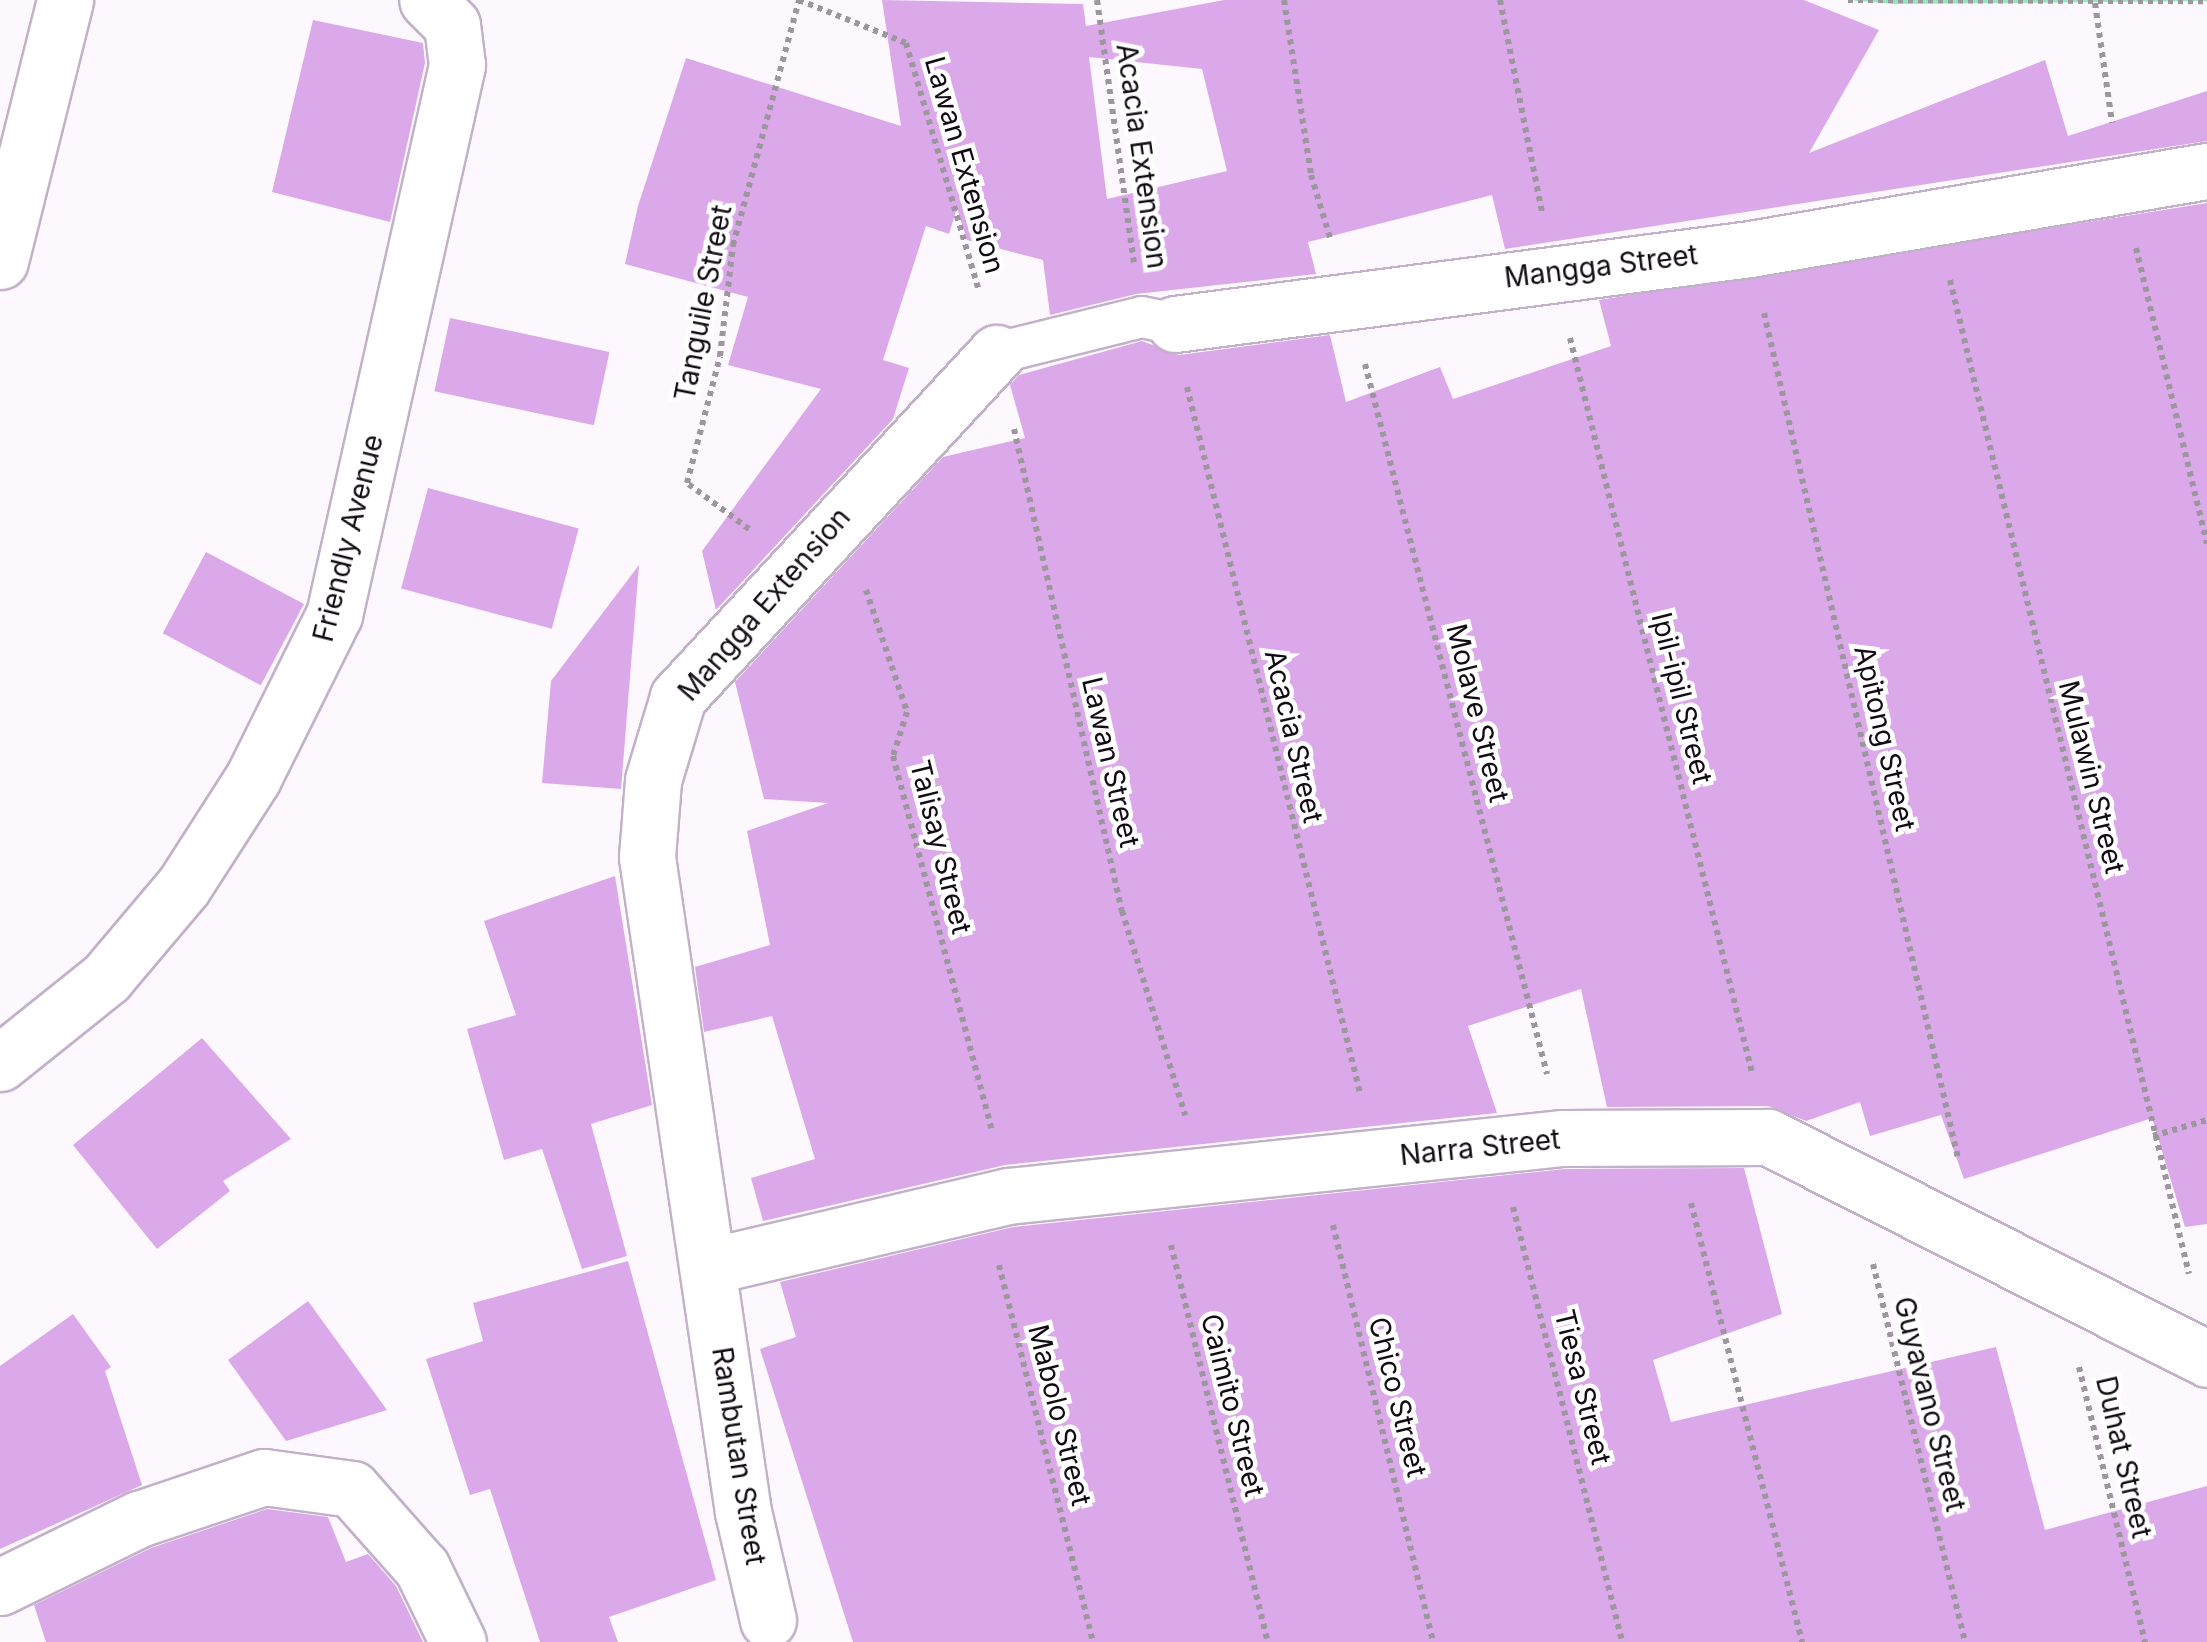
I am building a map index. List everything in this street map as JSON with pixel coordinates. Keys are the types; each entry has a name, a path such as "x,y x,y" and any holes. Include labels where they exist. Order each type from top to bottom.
{"street":[{"path":"0,262 65,0"},
{"name":"Friendly Avenue","path":"0,1064 106,978 183,888 312,669 334,614 457,65 440,13"},
{"name":"Mangga Street","path":"1158,321 1750,249 1937,221 2207,171"},
{"name":"Mangga Extension","path":"710,1266 646,858 653,780 678,697 841,513 997,353"},
{"name":"Narra Street","path":"710,1266 996,1198 1563,1138 1673,1134 1768,1137 1976,1237 2207,1359"},
{"name":"Rambutan Street","path":"710,1266 743,1512 774,1631"},
{"path":"0,1587 139,1518 264,1476 352,1489 422,1568 458,1642"}],"lane":[{"name":"Mangga Street","path":"997,353 1158,321"}],"path":[{"name":"Lawan Extension","path":"799,0 906,43 997,353"},
{"name":"Tanguile Street","path":"797,565 687,482 720,356 733,245 799,0"},
{"name":"Acacia Extension","path":"1097,0 1158,321"},
{"name":"Molave Street","path":"1284,0 1311,175 1349,300 1563,1138"},
{"name":"Ipil-ipil Street","path":"1500,0 1553,270 1768,1137"},
{"path":"1848,0 2207,1"},
{"path":"2094,3 2121,188 2207,544"},
{"name":"Mulawin Street","path":"1937,221 2192,1287"},
{"name":"Apitong Street","path":"1750,249 1976,1237"},
{"name":"Acacia Street","path":"1158,321 1378,1157"},
{"name":"Lawan Street","path":"997,353 1179,1177"},
{"name":"Talisay Street","path":"841,513 907,712 893,756 996,1198"},
{"path":"2153,1136 2207,1120"},
{"path":"1673,1134 1802,1642"},
{"name":"Tiesa Street","path":"1496,1145 1622,1642"},
{"name":"Chico Street","path":"1318,1163 1433,1642"},
{"name":"Guyavano Street","path":"1851,1176 1964,1642"},
{"name":"Caimito Street","path":"1179,1177 1268,1642"},
{"name":"Mabolo Street","path":"996,1198 1093,1642"},
{"name":"Duhat Street","path":"2059,1283 2145,1642"}],"shaded area":[{"path":"1848,0 2207,0 2207,1 1894,4"}],"building":[{"path":"882,0 1083,4 1086,26 1224,0 1804,0 1879,30 1809,153 2045,60 2068,136 2207,91 2207,141 1505,249 1492,195 1308,242 1316,274 1136,294 1050,315 1043,260 967,240 957,208 949,234 926,226 883,360 909,368 893,419 716,610 702,551 821,389 728,365 748,297 625,264 638,206 686,58 901,126","holes":["1089,57 1202,69 1227,171 1107,199"]},
{"path":"313,20 423,43 425,63 390,222 272,192"},
{"path":"2207,203 2207,1224 2185,1227 2152,1118 1964,1179 1941,1115 1870,1136 1860,1102 1806,1121 1768,1106 1607,1107 1581,989 1468,1026 1497,1113 1005,1165 763,1221 751,1178 815,1159 772,1016 704,1032 695,967 770,945 747,831 828,803 764,799 735,682 943,457 1025,438 1010,385 1019,375 1142,341 1179,355 1330,335 1346,402 1440,367 1453,399 1611,346 1599,300"},
{"path":"450,318 609,352 594,425 434,391"},
{"path":"428,488 579,528 552,629 401,588"},
{"path":"206,552 304,604 261,685 163,633"},
{"path":"639,565 621,789 542,783 551,681"},
{"path":"615,876 652,1105 591,1124 627,1256 582,1269 542,1149 504,1160 467,1029 516,1015 484,921"},
{"path":"202,1038 291,1139 223,1181 230,1191 157,1249 73,1145"},
{"path":"1744,1168 1782,1314 1653,1360 1671,1422 1996,1347 2045,1530 2207,1486 2207,1642 853,1642 760,1349 796,1337 780,1282 1013,1227 1565,1169"},
{"path":"628,1261 716,1580 609,1617 618,1642 540,1642 490,1489 470,1495 426,1359 483,1341 473,1303"},
{"path":"308,1301 387,1410 286,1441 228,1360"},
{"path":"73,1314 111,1367 105,1371 142,1485 0,1549 0,1366"},
{"path":"267,1509 328,1517 346,1562 368,1554 396,1586 423,1642 46,1642 34,1605 151,1548"}]}
